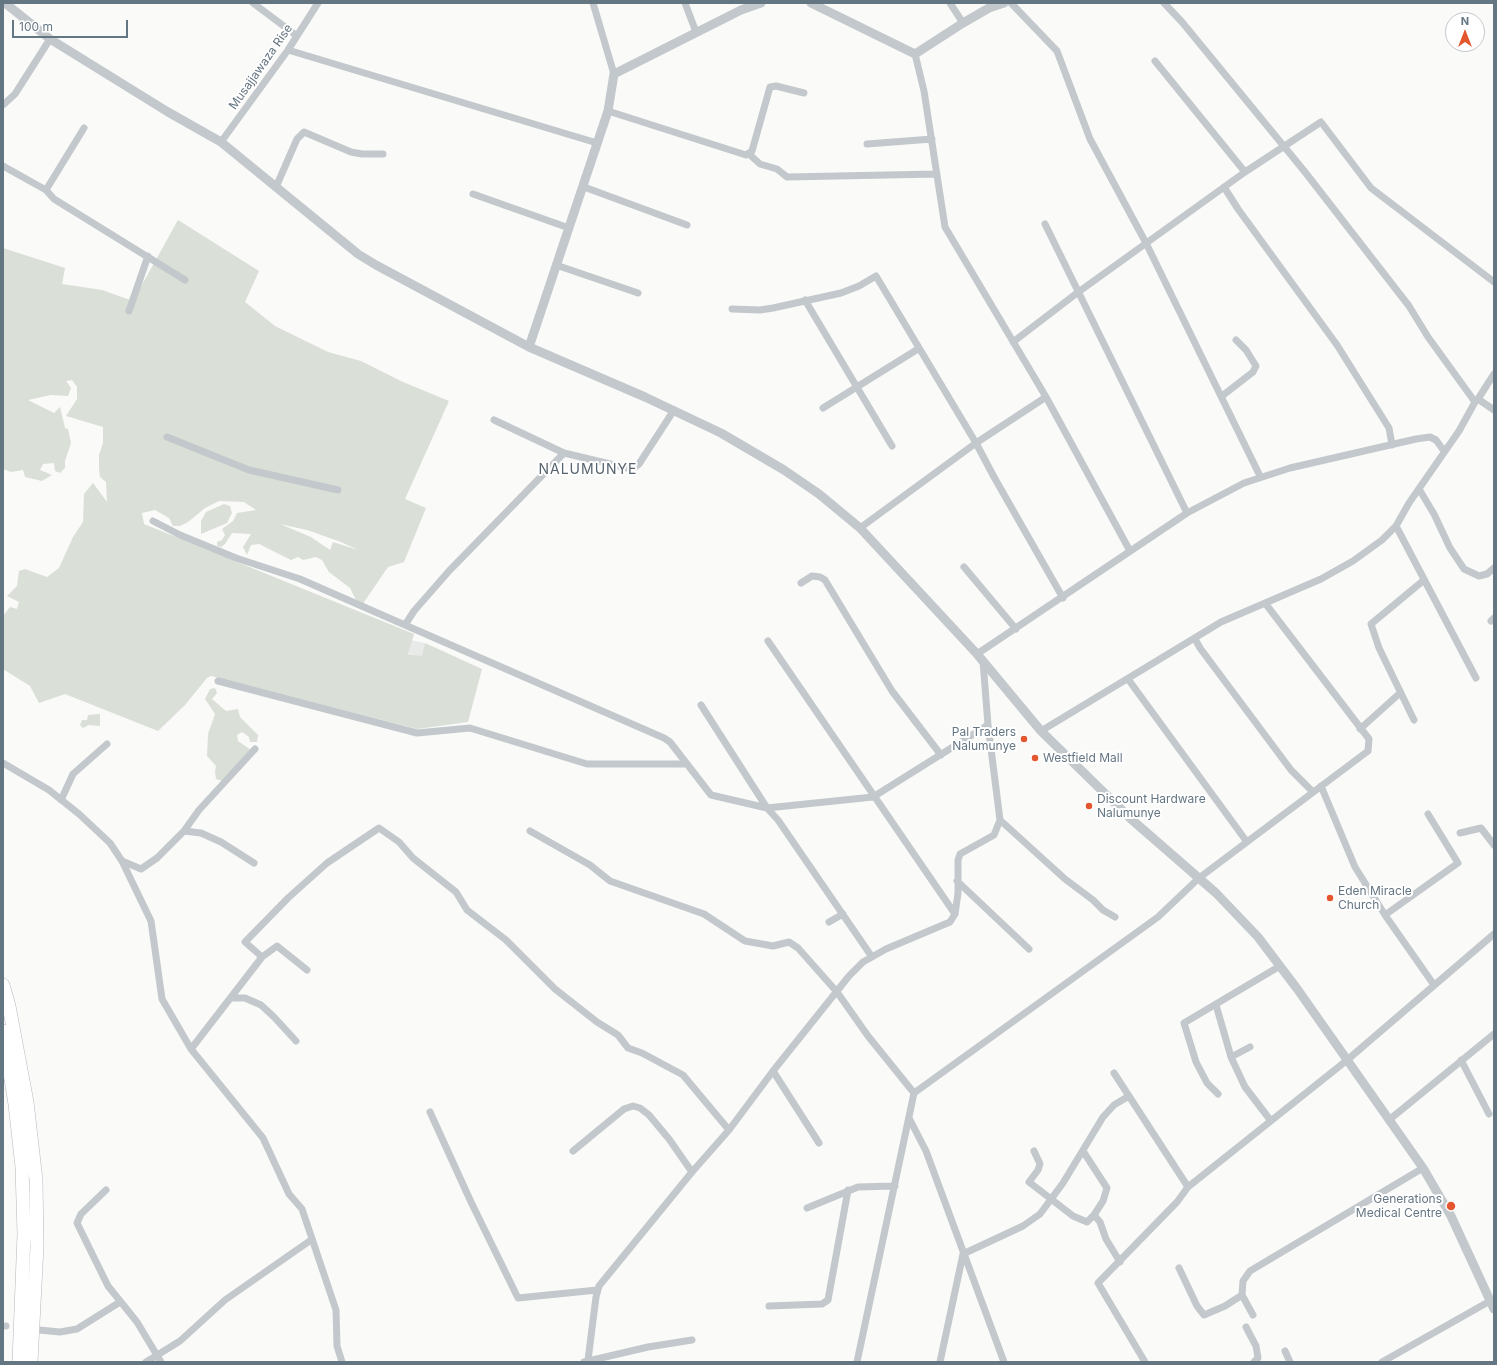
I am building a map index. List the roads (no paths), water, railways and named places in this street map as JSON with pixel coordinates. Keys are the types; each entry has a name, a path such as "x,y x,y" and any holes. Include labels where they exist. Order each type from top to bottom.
{"highway":[{"path":"3,985 9,1006 27,1102 36,1180 37,1246 31,1362"},
{"path":"3,1031 15,1104 22,1166 24,1234 19,1362"}],"street":[{"path":"6,3 50,39 168,112 221,142 364,258 458,311 529,347 674,410 721,433 784,470 819,494 860,528 980,658 1041,731 1131,819 1199,878 1249,927 1280,966 1423,1168 1451,1216 1493,1306 1382,1362"},
{"path":"253,3 297,36"},
{"name":"Musajjawaza Rise","path":"221,142 288,50 318,3"},
{"path":"529,347 584,187 608,111 614,74 593,3"},
{"path":"685,3 696,32"},
{"path":"614,74 696,32 740,6 761,3"},
{"path":"811,3 915,54"},
{"path":"950,3 963,23"},
{"path":"915,54 989,8 1004,3"},
{"path":"1011,3 1057,51 1090,139 1146,243 1260,476"},
{"path":"1041,731 1231,617 1321,579 1346,565 1382,540 1396,526 1444,451 1459,431 1475,402 1428,337 1409,306 1305,172 1182,22 1164,3"},
{"path":"3,105 14,94 50,39"},
{"path":"288,50 597,143"},
{"path":"915,54 924,91 945,227 1046,397 1130,551"},
{"path":"1155,61 1245,172"},
{"path":"608,111 742,155 749,154 752,151 770,87 776,86 804,93"},
{"path":"1013,342 1077,293 1245,172 1321,122 1371,188 1494,282"},
{"path":"46,190 84,128"},
{"path":"276,187 297,139 304,132 351,152 362,154 383,154"},
{"path":"867,144 932,139"},
{"path":"749,154 760,164 777,169 787,177 937,174"},
{"path":"3,166 46,190 54,199 185,280"},
{"path":"584,187 687,225"},
{"path":"1224,187 1238,209 1337,345 1389,428 1392,445"},
{"path":"473,194 569,228"},
{"path":"1045,224 1077,293 1187,513"},
{"path":"129,311 148,256"},
{"path":"556,265 638,293"},
{"path":"732,309 760,310 845,291 859,286 876,276 918,349 976,442 994,478 1063,598"},
{"path":"805,300 855,387 892,446"},
{"path":"1222,396 1253,372 1256,366 1246,350 1236,340"},
{"path":"823,408 918,349"},
{"path":"1494,374 1478,399 1494,410"},
{"path":"860,528 976,442 1046,397"},
{"path":"494,420 564,453 627,468 634,468 639,464 674,410"},
{"path":"167,437 249,470 338,490"},
{"path":"980,658 1016,629 1187,513 1260,476 1339,455 1430,437 1436,440 1444,451"},
{"path":"405,625 414,611 449,571 564,453"},
{"path":"1419,489 1434,514 1450,548 1464,569 1479,576 1486,574 1494,568"},
{"path":"153,521 180,535 236,558 300,579 664,738 670,742 711,795 767,808 873,797 988,725"},
{"path":"1396,526 1476,678"},
{"path":"964,568 1016,629"},
{"path":"801,583 812,576 820,577 825,580 892,691 941,755"},
{"path":"1414,720 1400,693 1371,624 1424,580"},
{"path":"857,1362 914,1093 1158,917 1199,878 1368,751 1369,739 1265,603"},
{"path":"1196,639 1200,648 1291,770 1313,792"},
{"path":"768,641 873,797 955,914"},
{"path":"692,1340 586,1361 597,1290 692,1172 729,1130 773,1071 837,992 857,968 872,957 898,944 946,925 955,914 958,860 960,854 994,835 1000,820 980,658"},
{"path":"1128,679 1247,842"},
{"path":"218,681 417,733 470,728 587,764 686,764"},
{"path":"1360,729 1400,693"},
{"path":"701,704 767,808 778,820 872,957"},
{"path":"61,800 73,774 107,744"},
{"path":"122,861 141,869 157,858 184,831 200,810 255,749"},
{"path":"3,763 61,800 110,843 122,861 151,921 162,999 191,1049 263,1138 289,1194 302,1210 336,1310 337,1346 342,1362"},
{"path":"1321,786 1355,867 1385,916 1434,985"},
{"path":"1385,916 1458,863 1428,814"},
{"path":"1000,820 1065,879 1103,910 1116,917"},
{"path":"262,957 245,942 326,862 379,828 399,842 413,858 436,878 456,892 467,910 506,940 555,989 597,1022 618,1035 628,1048 642,1053 684,1075 729,1130"},
{"path":"1460,834 1481,828 1494,845"},
{"path":"184,831 201,833 221,842 254,863"},
{"path":"530,831 590,865 610,881 704,914 746,941 773,946 789,942 798,948 837,992 868,1036 914,1093"},
{"path":"958,880 1029,949"},
{"path":"829,922 843,914"},
{"path":"1144,1362 1098,1283 1177,1202 1188,1187 1346,1061 1494,934"},
{"path":"191,1049 262,957 277,946 307,970"},
{"path":"1218,1094 1208,1083 1196,1062 1184,1026 1185,1021 1216,1005 1280,966"},
{"path":"230,998 245,998 261,1005 274,1016 296,1041"},
{"path":"1216,1005 1231,1057 1245,1087 1271,1120"},
{"path":"1389,1120 1460,1060 1494,1034"},
{"path":"1231,1057 1250,1047"},
{"path":"1460,1060 1489,1114"},
{"path":"773,1071 819,1143"},
{"path":"1114,1073 1188,1187"},
{"path":"963,1254 1023,1226 1040,1214 1083,1151 1103,1116 1114,1105 1130,1096"},
{"path":"573,1151 624,1109 633,1106 640,1108 649,1115 669,1139 692,1172"},
{"path":"430,1112 471,1202 518,1298 597,1290"},
{"path":"909,1118 926,1151 1004,1362"},
{"path":"1034,1151 1040,1164 1038,1170 1029,1182 1050,1200 1073,1216 1087,1222 1094,1215 1103,1201 1107,1188 1083,1151"},
{"path":"1253,1315 1242,1295 1243,1281 1250,1271 1423,1168"},
{"path":"807,1208 848,1190 863,1186 895,1186"},
{"path":"106,1190 81,1214 77,1223 108,1286 137,1322 161,1362"},
{"path":"769,1306 822,1304 826,1302 848,1190"},
{"path":"1094,1215 1100,1222 1106,1239 1119,1261"},
{"path":"146,1362 180,1341 226,1300 311,1240"},
{"path":"940,1362 963,1254"},
{"path":"1179,1268 1197,1306 1204,1315 1225,1306 1242,1295"},
{"path":"39,1330 60,1332 77,1329 120,1302"},
{"path":"1246,1327 1256,1346 1258,1358 1254,1362"},
{"path":"1285,1350 1290,1362"}],"place":[{"name":"Pal Traders Nalumunye","path":"1024,739"},
{"name":"Westfield Mall","path":"1035,758"},
{"name":"Discount Hardware Nalumunye","path":"1089,806"},
{"name":"Eden Miracle Church","path":"1330,898"},
{"name":"Generations Medical Centre","path":"1451,1206"}],"district":[{"name":"NALUMUNYE","path":"588,470"}]}
